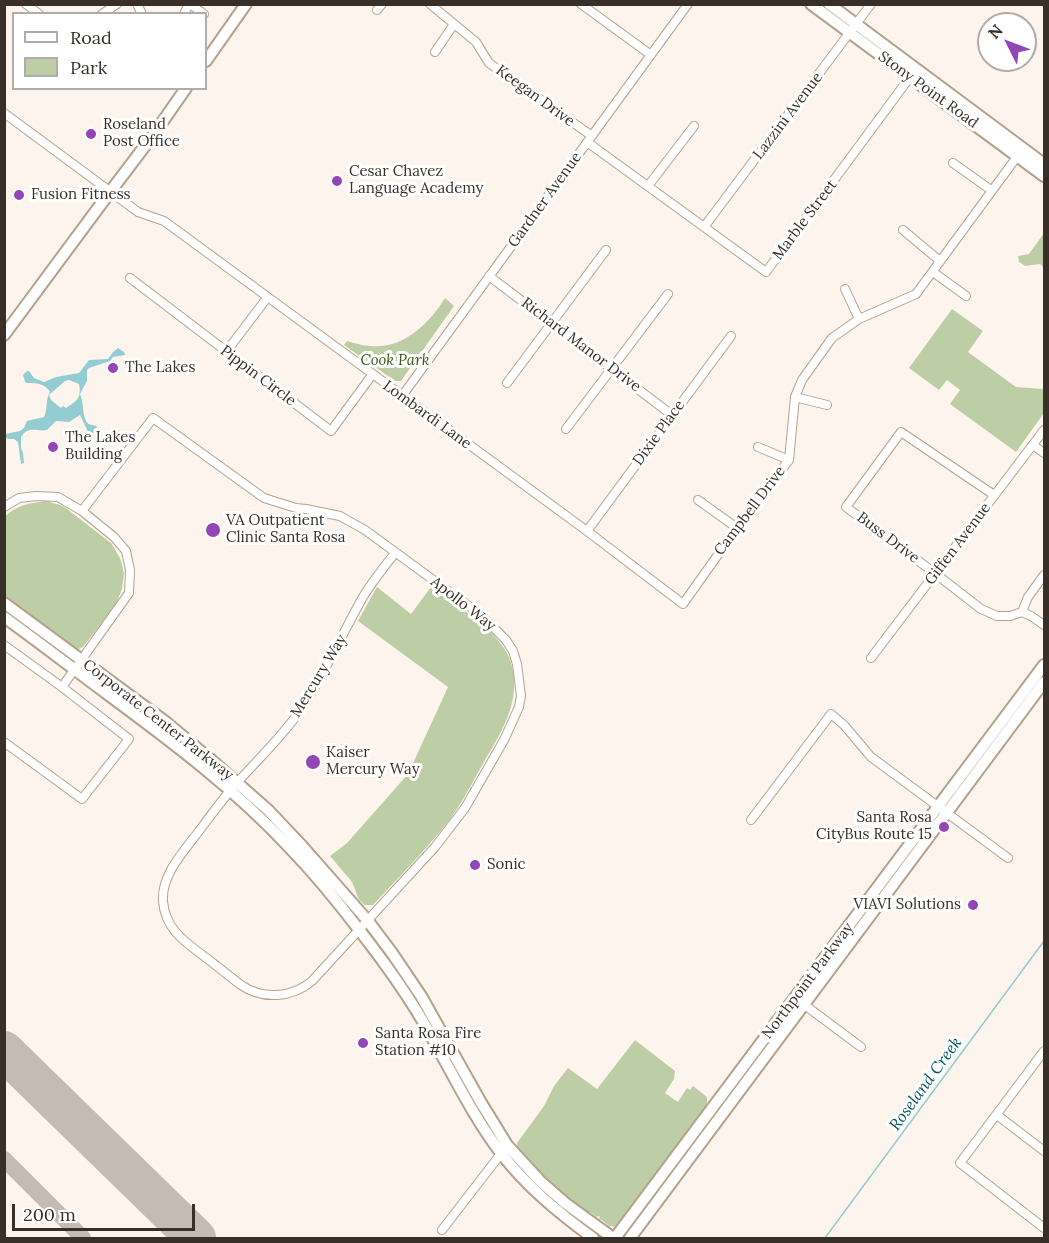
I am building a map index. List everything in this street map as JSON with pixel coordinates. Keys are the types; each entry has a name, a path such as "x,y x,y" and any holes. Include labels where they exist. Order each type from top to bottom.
{"street":[{"path":"207,60 246,4"},
{"name":"Keegan Drive","path":"430,4 476,42 489,63 589,139"},
{"path":"581,4 651,55"},
{"name":"Gardner Avenue","path":"402,396 688,4"},
{"name":"Stony Point Road","path":"812,4 853,28 1021,152 1044,176"},
{"name":"Stony Point Road","path":"829,4 910,77 1021,152 1044,164"},
{"name":"Lazzini Avenue","path":"704,227 871,4"},
{"path":"435,52 454,24"},
{"name":"Marble Street","path":"589,139 648,186 766,272 910,77"},
{"path":"4,335 185,90"},
{"name":"Lombardi Lane","path":"4,113 138,212 164,221 683,603"},
{"path":"648,186 694,126"},
{"name":"Campbell Drive","path":"683,603 736,528 789,460 795,397 802,380 832,338 859,319 916,294 1021,152"},
{"path":"953,163 991,190"},
{"path":"903,230 940,261"},
{"path":"507,383 606,250"},
{"path":"933,272 966,296"},
{"name":"Richard Manor Drive","path":"489,276 672,415"},
{"name":"Pippin Circle","path":"130,278 331,431 372,375"},
{"path":"845,289 859,319"},
{"path":"566,429 668,294"},
{"path":"226,352 267,298"},
{"name":"Dixie Place","path":"587,531 731,336"},
{"path":"795,397 827,405"},
{"name":"Apollo Way","path":"82,511 153,418 264,498 296,508 340,516 365,530 481,615 507,640 517,664 521,696 504,740 465,808 435,847 359,930"},
{"name":"Giffen Avenue","path":"871,658 1044,430"},
{"name":"Buss Drive","path":"994,495 901,432 846,507 981,609 997,616 1010,616 1022,612"},
{"path":"1034,445 1044,453"},
{"path":"758,447 789,460"},
{"path":"4,507 20,498 58,497 82,511 114,537 126,551 130,570 129,593 62,687"},
{"path":"698,500 736,528"},
{"name":"Mercury Way","path":"359,930 309,984 293,993 262,994 244,987 180,938 169,923 164,909 163,896 165,881 175,863 234,786 277,740 300,711 363,598 395,553"},
{"path":"1044,575 1028,597 1022,612 1044,626"},
{"name":"Corporate Center Parkway","path":"4,603 78,665"},
{"name":"Corporate Center Parkway","path":"4,617 167,723 234,786 326,888 359,930 411,1002 482,1126 548,1189 614,1239"},
{"path":"4,645 129,739 82,799 4,742"},
{"name":"Northpoint Parkway","path":"630,1239 943,809 1044,665"},
{"name":"Northpoint Parkway","path":"614,1239 943,809 1044,682"},
{"path":"751,820 831,714 844,725 871,757 1008,858"},
{"name":"Corporate Center Parkway","path":"234,786 268,810 368,921 421,996 504,1149 525,1181 593,1239"},
{"path":"801,1003 861,1047"},
{"path":"1044,1051 1041,1063 960,1163 1044,1227"},
{"path":"997,1115 1044,1151"},
{"path":"442,1230 504,1149"}],"green space":[{"path":"1044,233 1044,268 1040,264 1025,266 1019,262 1018,256 1029,254"},
{"name":"Cook Park","path":"445,298 454,306 401,381 395,381 344,345 347,341 365,346 383,346 404,339 431,317"},
{"path":"952,309 983,331 968,352 1016,387 1044,389 1044,413 1016,452 950,404 960,390 947,380 939,390 909,368"},
{"path":"46,501 63,506 111,543 120,558 124,573 122,589 116,604 83,647 76,650 16,606 5,595 4,517 24,505"},
{"path":"377,587 411,614 431,587 495,636 509,657 514,685 510,711 499,736 452,816 420,855 373,905 365,905 359,900 352,882 330,856 347,843 408,774 448,687 358,621"},
{"path":"635,1040 675,1071 674,1079 665,1093 678,1102 687,1088 690,1090 693,1086 707,1097 707,1107 618,1226 614,1228 590,1212 588,1215 561,1192 519,1152 517,1143 568,1068 597,1089"}],"water":[{"path":"118,348 125,355 113,357 110,361 89,368 87,381 80,394 86,420 88,424 97,426 96,431 89,434 80,415 69,422 56,421 47,430 27,431 21,437 24,463 21,464 18,442 8,439 5,434 20,431 27,421 44,417 48,398 50,392 43,385 25,382 23,375 29,371 34,378 44,382 56,377 79,373 89,360 108,359","holes":["69,380 79,384 79,396 66,408 63,406 61,408 51,400 49,395 65,381"]}],"waterway":[{"name":"Roseland Creek","path":"825,1238 1044,941"}],"taxiway":[{"path":"4,1159 83,1238"}],"runway":[{"path":"4,1051 196,1238"}],"place":[{"name":"Roseland Post Office","path":"91,134"},
{"name":"Cesar Chavez Language Academy","path":"337,181"},
{"name":"Fusion Fitness","path":"19,195"},
{"name":"The Lakes","path":"113,368"},
{"name":"The Lakes Building","path":"53,447"},
{"name":"VA Outpatient Clinic Santa Rosa","path":"213,530"},
{"name":"Kaiser Mercury Way","path":"313,762"},
{"name":"Santa Rosa CityBus Route 15","path":"944,827"},
{"name":"Sonic","path":"475,865"},
{"name":"VIAVI Solutions","path":"973,905"},
{"name":"Santa Rosa Fire Station #10","path":"363,1043"}]}
